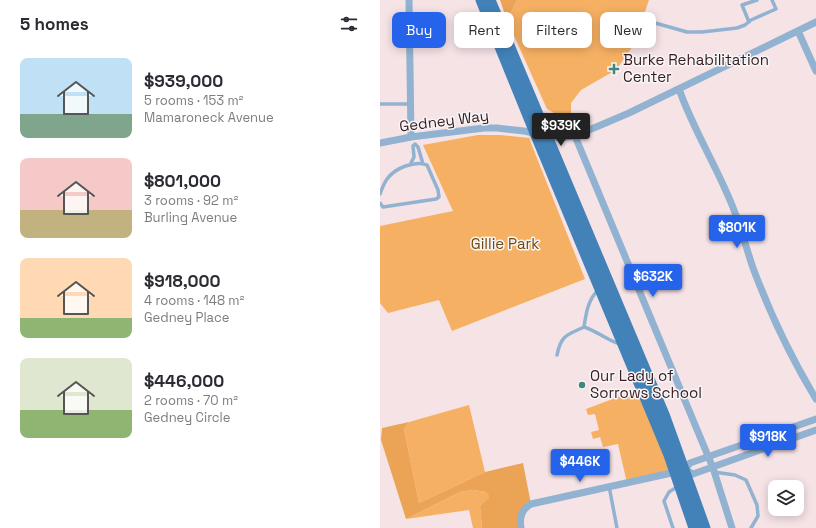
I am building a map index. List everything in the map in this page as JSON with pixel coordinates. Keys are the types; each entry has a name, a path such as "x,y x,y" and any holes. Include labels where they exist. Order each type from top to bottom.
{"main road":[{"path":"481,0 600,288 705,528"},
{"path":"490,0 665,416 680,471 680,486 694,528"}],"street":[{"path":"409,0 410,104 413,139"},
{"name":"Gedney Way","path":"380,143 484,128 497,128 535,133 559,138 575,136 629,113 816,22"},
{"path":"798,31 816,71"},
{"path":"679,89 687,110 732,204 753,267 780,334 796,366 816,399"},
{"path":"575,136 714,470 732,528"},
{"path":"680,471 690,463 816,419"},
{"path":"521,528 520,522 522,513 532,504 680,471 693,474 714,470 816,430"}],"lane":[{"path":"749,22 742,6 757,0"},
{"path":"656,24 679,31 695,33 738,28 751,20 776,9 772,0"},
{"path":"380,104 410,104"},
{"path":"413,139 418,147 422,164"},
{"path":"410,165 414,157 413,139"},
{"path":"380,194 387,179 398,171 410,165 422,164 427,166 438,190 439,197 436,199 383,207 380,203"},
{"path":"584,327 592,296 600,288"},
{"path":"557,356 559,344 562,338 584,327 594,330 613,342 624,344"},
{"path":"714,470 735,475 746,480 757,504 758,516 751,528"},
{"path":"609,486 617,528"},
{"path":"673,528 664,501 669,492 680,486"}],"green space":[{"path":"517,0 649,0 645,12 600,12 600,48 632,48 616,70 581,90 571,103 571,123 561,126 554,125 554,113 547,109 514,36 514,12 511,12"},
{"name":"Gillie Park","path":"478,135 500,135 529,138 585,279 452,331 439,300 388,313 380,303 380,226 453,211 423,145"},
{"path":"642,388 676,472 627,483 618,444 603,447 600,437 593,439 591,432 599,430 595,414 588,415 586,409"},
{"path":"469,405 485,472 419,503 404,429 409,422"},
{"path":"473,490 486,492 490,498 480,506 482,528 473,528 469,510 406,519 460,492"}],"shaded area":[{"path":"500,0 517,0 511,12 504,12"},
{"path":"409,422 404,429 419,503 485,472 523,463 531,504 525,509 521,528 482,528 480,506 489,498 489,496 486,492 473,490 460,492 406,519 381,440 382,428"}],"place":[{"name":"Burke Rehabilitation Center","path":"614,69"},
{"name":"Our Lady of Sorrows School","path":"582,385"}]}
